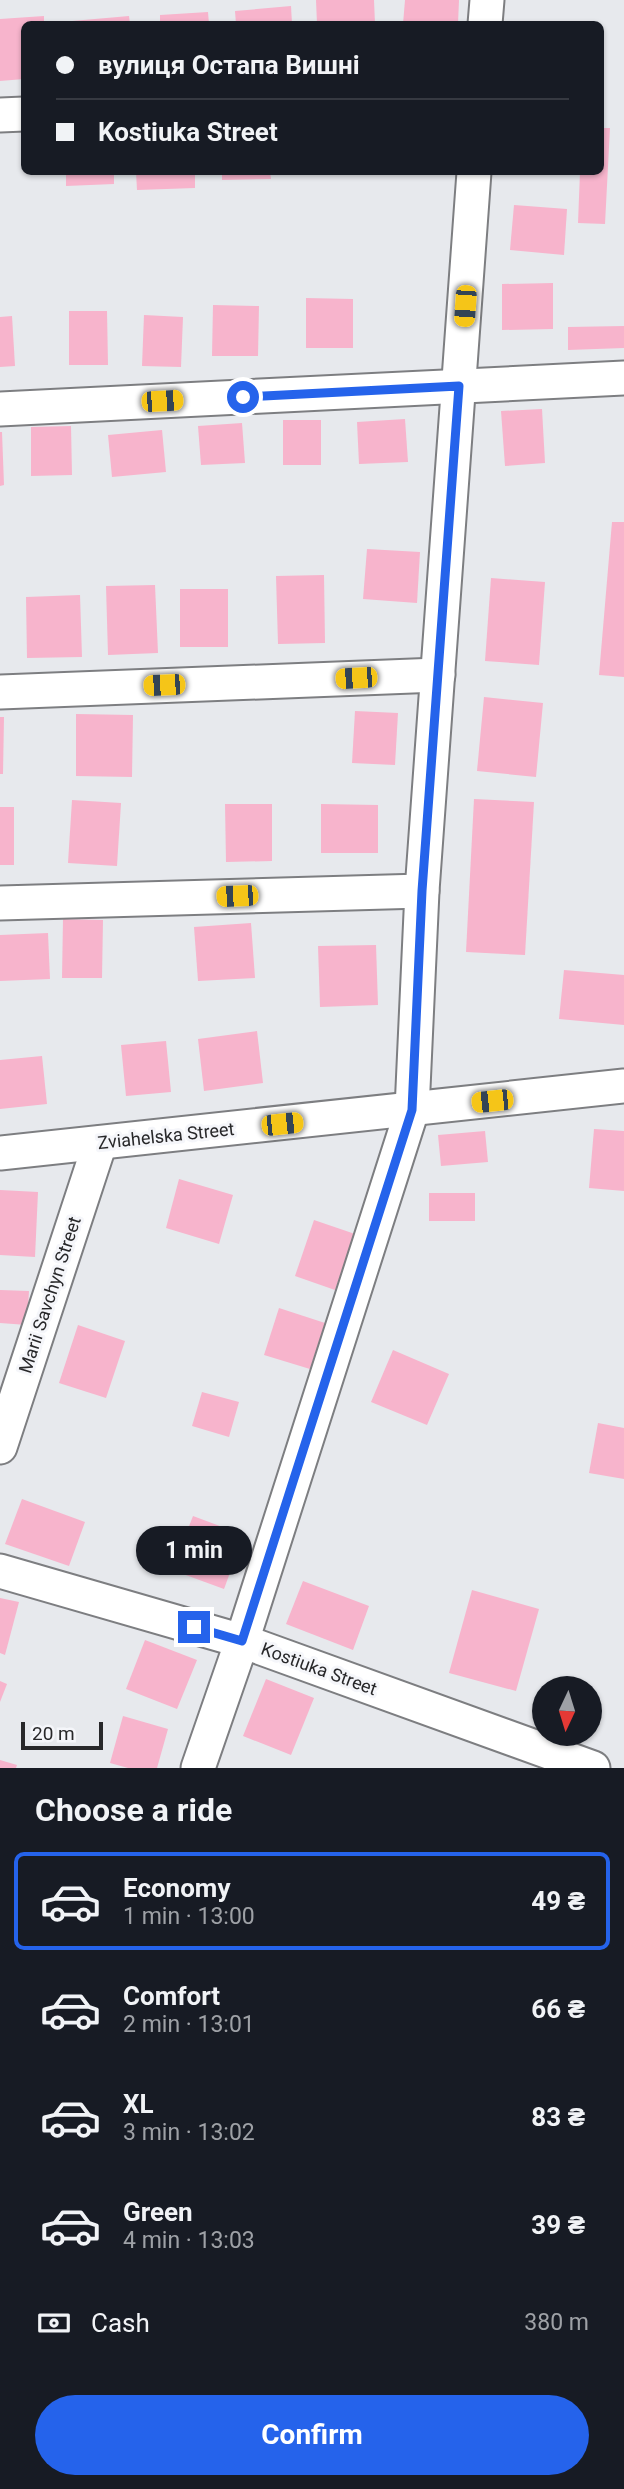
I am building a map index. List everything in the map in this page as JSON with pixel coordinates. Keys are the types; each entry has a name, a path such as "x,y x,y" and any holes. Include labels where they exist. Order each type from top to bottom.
{"street":[{"path":"485,21 487,0"},
{"path":"0,115 21,114"},
{"path":"198,1768 242,1641 412,1110 422,891 474,175"},
{"path":"0,410 624,378"},
{"path":"0,692 438,675"},
{"path":"0,903 422,891"},
{"name":"Zviahelska Street","path":"0,1153 624,1086"},
{"name":"Marii Savchyn Street","path":"0,1447 100,1143"},
{"name":"Kostiuka Street","path":"0,1571 242,1641 593,1768"}],"building":[{"path":"316,0 374,0 375,21 317,21"},
{"path":"405,0 459,0 458,21 403,21"},
{"path":"291,6 292,21 236,21 235,11"},
{"path":"208,12 209,21 160,21 160,15"},
{"path":"44,16 44,21 21,21 21,79 0,81 0,19"},
{"path":"129,16 130,21 72,21"},
{"path":"604,128 610,128 605,224 578,223 580,175 604,175"},
{"path":"66,175 114,175 114,184 66,186"},
{"path":"136,175 195,175 195,188 137,190"},
{"path":"222,175 270,175 271,179 222,180"},
{"path":"514,205 567,209 564,255 510,250"},
{"path":"553,283 553,329 502,330 502,284"},
{"path":"306,298 353,299 353,348 306,348"},
{"path":"213,305 259,306 258,356 212,356"},
{"path":"69,311 107,311 108,365 69,365"},
{"path":"144,315 183,317 181,367 142,366"},
{"path":"12,316 15,366 0,367 0,317"},
{"path":"624,326 624,348 568,350 568,327"},
{"path":"542,409 545,463 505,466 501,411"},
{"path":"405,419 408,462 359,464 357,422"},
{"path":"283,420 321,420 321,465 283,465"},
{"path":"242,423 245,463 201,465 198,426"},
{"path":"71,426 72,475 31,476 31,427"},
{"path":"162,430 166,472 112,477 108,435"},
{"path":"0,432 4,485 0,486"},
{"path":"612,522 624,522 624,677 599,675"},
{"path":"367,549 420,552 417,603 363,599"},
{"path":"324,575 325,643 278,644 276,576"},
{"path":"491,578 545,582 539,665 485,661"},
{"path":"155,585 158,653 108,655 106,586"},
{"path":"180,589 228,589 228,647 180,647"},
{"path":"80,595 82,657 27,658 26,597"},
{"path":"484,697 543,703 536,777 477,771"},
{"path":"355,711 398,713 395,765 352,763"},
{"path":"76,714 133,715 132,777 76,776"},
{"path":"0,717 4,717 3,774 0,774"},
{"path":"474,799 534,802 525,955 466,952"},
{"path":"72,800 121,803 117,866 68,863"},
{"path":"225,804 272,804 272,861 226,862"},
{"path":"321,804 378,805 378,853 321,853"},
{"path":"0,807 14,807 14,865 0,865"},
{"path":"63,919 103,920 102,978 62,978"},
{"path":"251,923 255,978 198,981 194,927"},
{"path":"48,933 50,979 0,981 0,935"},
{"path":"376,945 378,1005 320,1007 318,946"},
{"path":"564,970 624,975 624,1025 559,1019"},
{"path":"257,1031 263,1083 204,1091 198,1039"},
{"path":"166,1041 171,1092 126,1096 121,1045"},
{"path":"42,1056 47,1104 0,1109 0,1060"},
{"path":"594,1129 624,1131 624,1191 589,1188"},
{"path":"485,1131 488,1162 441,1166 438,1135"},
{"path":"179,1179 233,1195 219,1244 166,1228"},
{"path":"0,1190 38,1192 35,1257 0,1255"},
{"path":"429,1193 475,1193 475,1221 429,1221"},
{"path":"314,1220 355,1234 335,1290 295,1276"},
{"path":"0,1290 29,1291 27,1325 0,1323"},
{"path":"279,1308 325,1323 310,1369 264,1355"},
{"path":"78,1325 125,1341 106,1398 59,1383"},
{"path":"393,1350 449,1374 427,1425 371,1402"},
{"path":"202,1392 239,1402 229,1437 192,1426"},
{"path":"598,1423 624,1428 624,1479 589,1473"},
{"path":"22,1499 85,1522 69,1566 5,1544"},
{"path":"193,1516 244,1535 224,1589 172,1570"},
{"path":"303,1581 369,1606 353,1650 286,1624"},
{"path":"472,1590 539,1609 516,1691 449,1673"},
{"path":"0,1598 19,1602 5,1655 0,1653"},
{"path":"145,1640 197,1660 177,1709 126,1689"},
{"path":"266,1679 314,1698 291,1755 243,1736"},
{"path":"0,1681 7,1684 0,1702"},
{"path":"123,1716 168,1729 157,1768 128,1768 110,1763"},
{"path":"0,1760 17,1765 16,1768 0,1768"}],"route":[{"path":"194,1627 242,1641 412,1110 422,891 459,386 243,397"}]}
